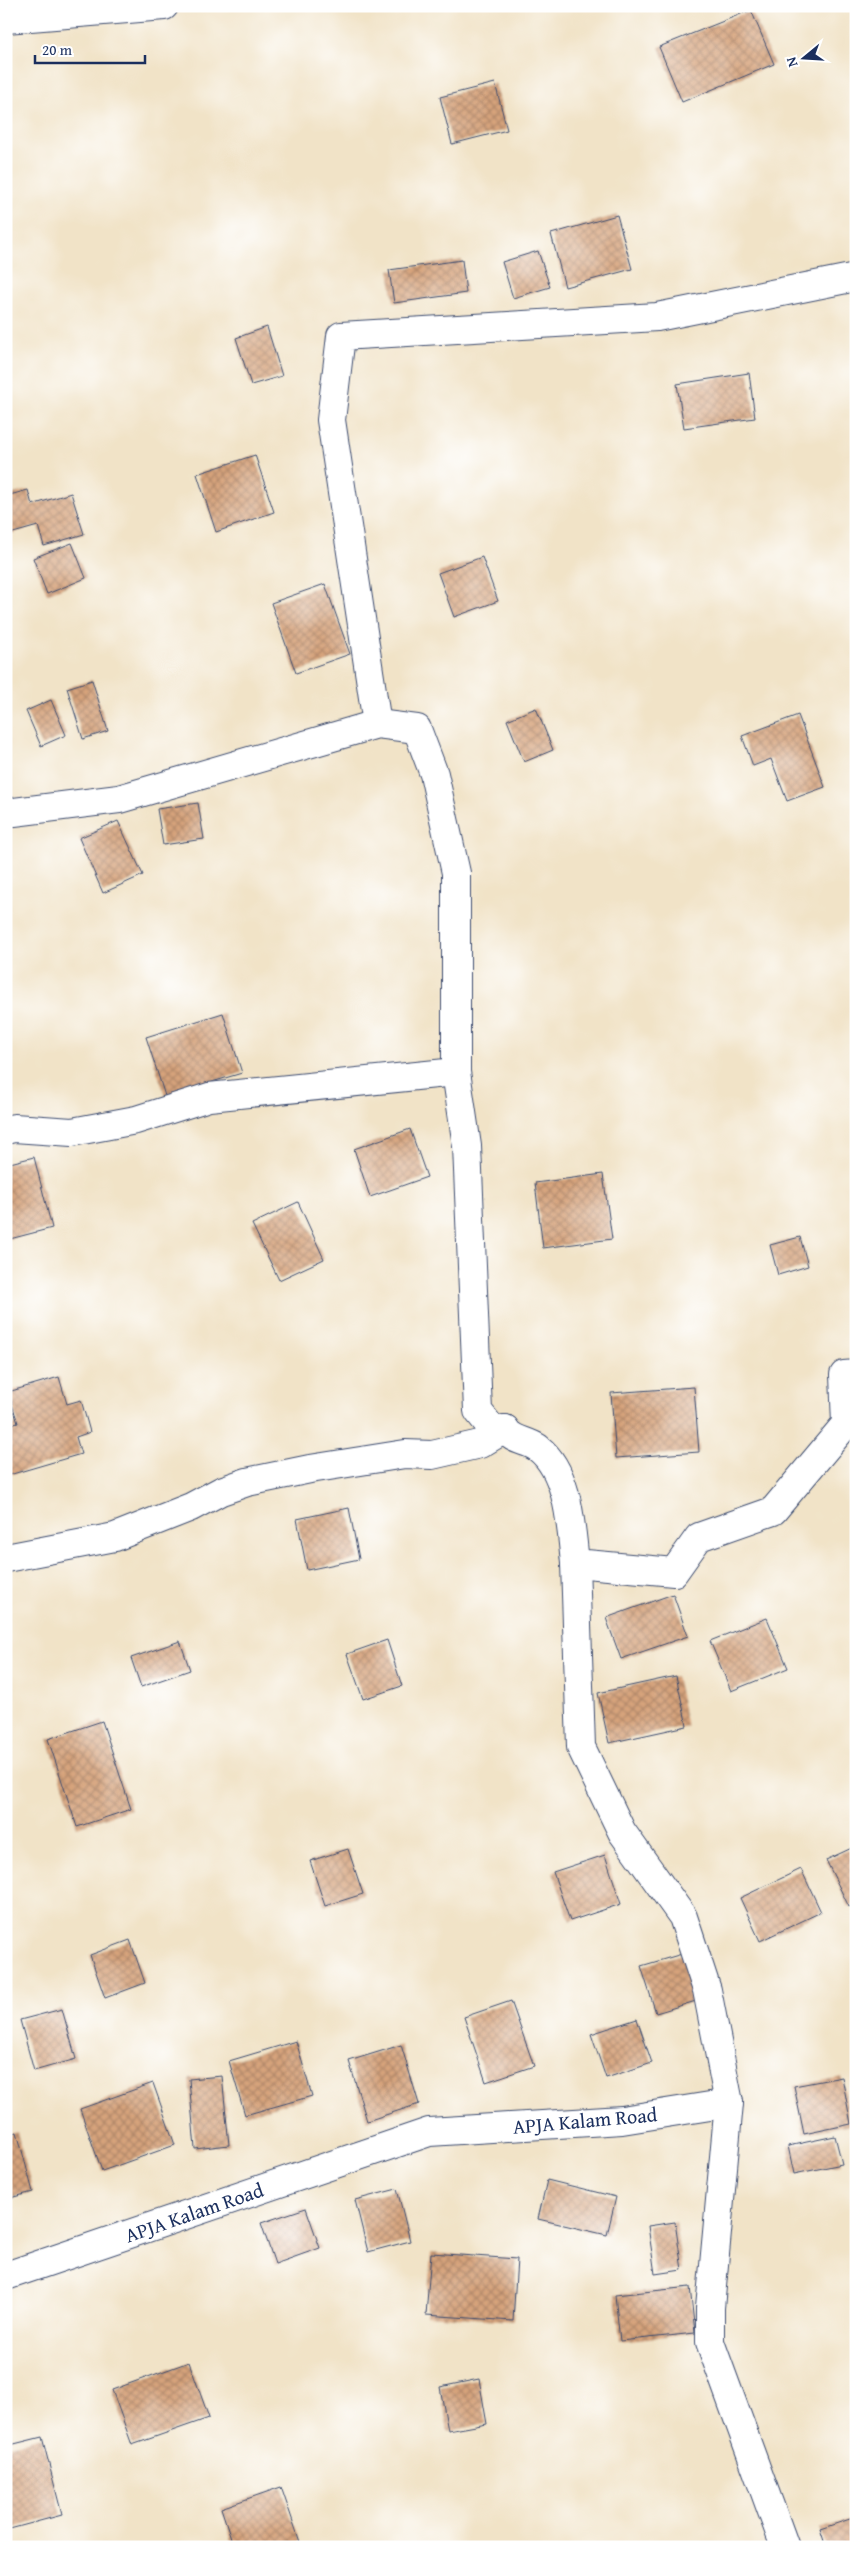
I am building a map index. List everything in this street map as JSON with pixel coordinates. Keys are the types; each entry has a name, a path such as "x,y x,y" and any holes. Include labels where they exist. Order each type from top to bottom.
{"street":[{"path":"6,19 164,6"},
{"path":"377,724 331,420 340,336 657,317 856,277"},
{"path":"6,813 119,800 377,724 417,729 434,774 456,873 456,1072 467,1146 478,1411 494,1431 504,1429"},
{"path":"6,1130 14,1128 72,1132 136,1120 209,1097 456,1072"},
{"path":"575,1564 674,1572 699,1537 773,1510 846,1424 844,1375 856,1374"},
{"path":"6,1558 115,1537 191,1508 221,1491 247,1482 310,1469 405,1454 432,1455 480,1444 504,1429"},
{"path":"504,1429 508,1435 538,1448 561,1477 575,1564 581,1747 622,1832 683,1917 707,1990 729,2103 710,2308 710,2342 785,2547"},
{"name":"APJA Kalam Road","path":"6,2276 429,2132 622,2120 729,2103"}],"building":[{"path":"751,10 774,64 682,102 659,47"},
{"path":"495,83 507,130 452,144 440,97"},
{"path":"617,215 632,269 565,287 551,234"},
{"path":"538,251 550,287 513,298 502,262"},
{"path":"462,260 466,293 394,303 389,270"},
{"path":"267,327 282,376 251,385 236,338"},
{"path":"749,373 755,418 684,428 677,384"},
{"path":"255,455 274,512 216,532 197,474"},
{"path":"28,490 32,505 71,493 84,534 44,546 38,526 6,535 6,496"},
{"path":"72,543 86,578 47,594 33,558"},
{"path":"482,557 498,601 454,617 438,573"},
{"path":"325,584 350,654 296,673 271,603"},
{"path":"92,680 108,731 83,739 67,688"},
{"path":"51,700 66,735 41,746 26,711"},
{"path":"536,708 553,750 524,762 507,720"},
{"path":"798,715 825,787 787,801 771,759 753,766 742,736"},
{"path":"198,803 204,839 163,845 157,809"},
{"path":"118,821 143,875 103,893 79,838"},
{"path":"223,1013 242,1073 165,1096 146,1037"},
{"path":"410,1129 427,1177 370,1197 354,1149"},
{"path":"34,1157 52,1228 6,1240 6,1164"},
{"path":"603,1174 612,1239 543,1248 535,1183"},
{"path":"298,1202 324,1259 279,1280 252,1224"},
{"path":"800,1237 808,1266 778,1275 770,1245"},
{"path":"59,1377 67,1404 81,1400 90,1432 76,1437 81,1454 9,1475 6,1465 6,1426 18,1423 8,1392"},
{"path":"694,1387 699,1452 616,1458 611,1393"},
{"path":"349,1508 359,1559 307,1570 297,1519"},
{"path":"673,1594 688,1636 621,1659 606,1618"},
{"path":"767,1618 788,1668 731,1691 710,1641"},
{"path":"387,1640 402,1686 363,1699 347,1654"},
{"path":"180,1641 190,1670 141,1687 131,1658"},
{"path":"676,1676 687,1726 609,1743 598,1693"},
{"path":"102,1721 131,1809 77,1827 48,1739"},
{"path":"856,1846 856,1903 849,1907 826,1860"},
{"path":"348,1849 363,1894 325,1906 310,1861"},
{"path":"605,1855 621,1904 570,1921 553,1872"},
{"path":"801,1869 821,1912 760,1941 740,1898"},
{"path":"130,1940 145,1983 105,1998 90,1955"},
{"path":"682,1954 696,2001 656,2013 641,1966"},
{"path":"511,2001 534,2066 486,2082 464,2017"},
{"path":"62,2009 76,2059 34,2071 20,2020"},
{"path":"637,2019 652,2063 606,2078 591,2034"},
{"path":"296,2041 312,2096 245,2115 229,2061"},
{"path":"401,2045 419,2104 367,2121 349,2061"},
{"path":"222,2076 229,2145 195,2149 189,2079"},
{"path":"842,2077 851,2124 804,2134 794,2086"},
{"path":"153,2083 175,2145 102,2171 80,2109"},
{"path":"17,2132 33,2192 6,2199 6,2135"},
{"path":"835,2136 842,2164 794,2174 788,2146"},
{"path":"547,2180 616,2197 607,2235 538,2219"},
{"path":"397,2189 410,2241 368,2252 355,2200"},
{"path":"306,2208 320,2248 275,2264 261,2223"},
{"path":"675,2222 682,2270 655,2274 648,2226"},
{"path":"431,2253 517,2259 513,2321 426,2315"},
{"path":"690,2287 695,2333 620,2341 615,2295"},
{"path":"189,2362 209,2418 132,2445 112,2390"},
{"path":"479,2379 487,2424 448,2431 440,2387"},
{"path":"42,2437 62,2515 6,2530 6,2446"},
{"path":"281,2487 300,2542 287,2547 234,2547 221,2508"},
{"path":"856,2517 856,2547 826,2547 820,2529"}]}
